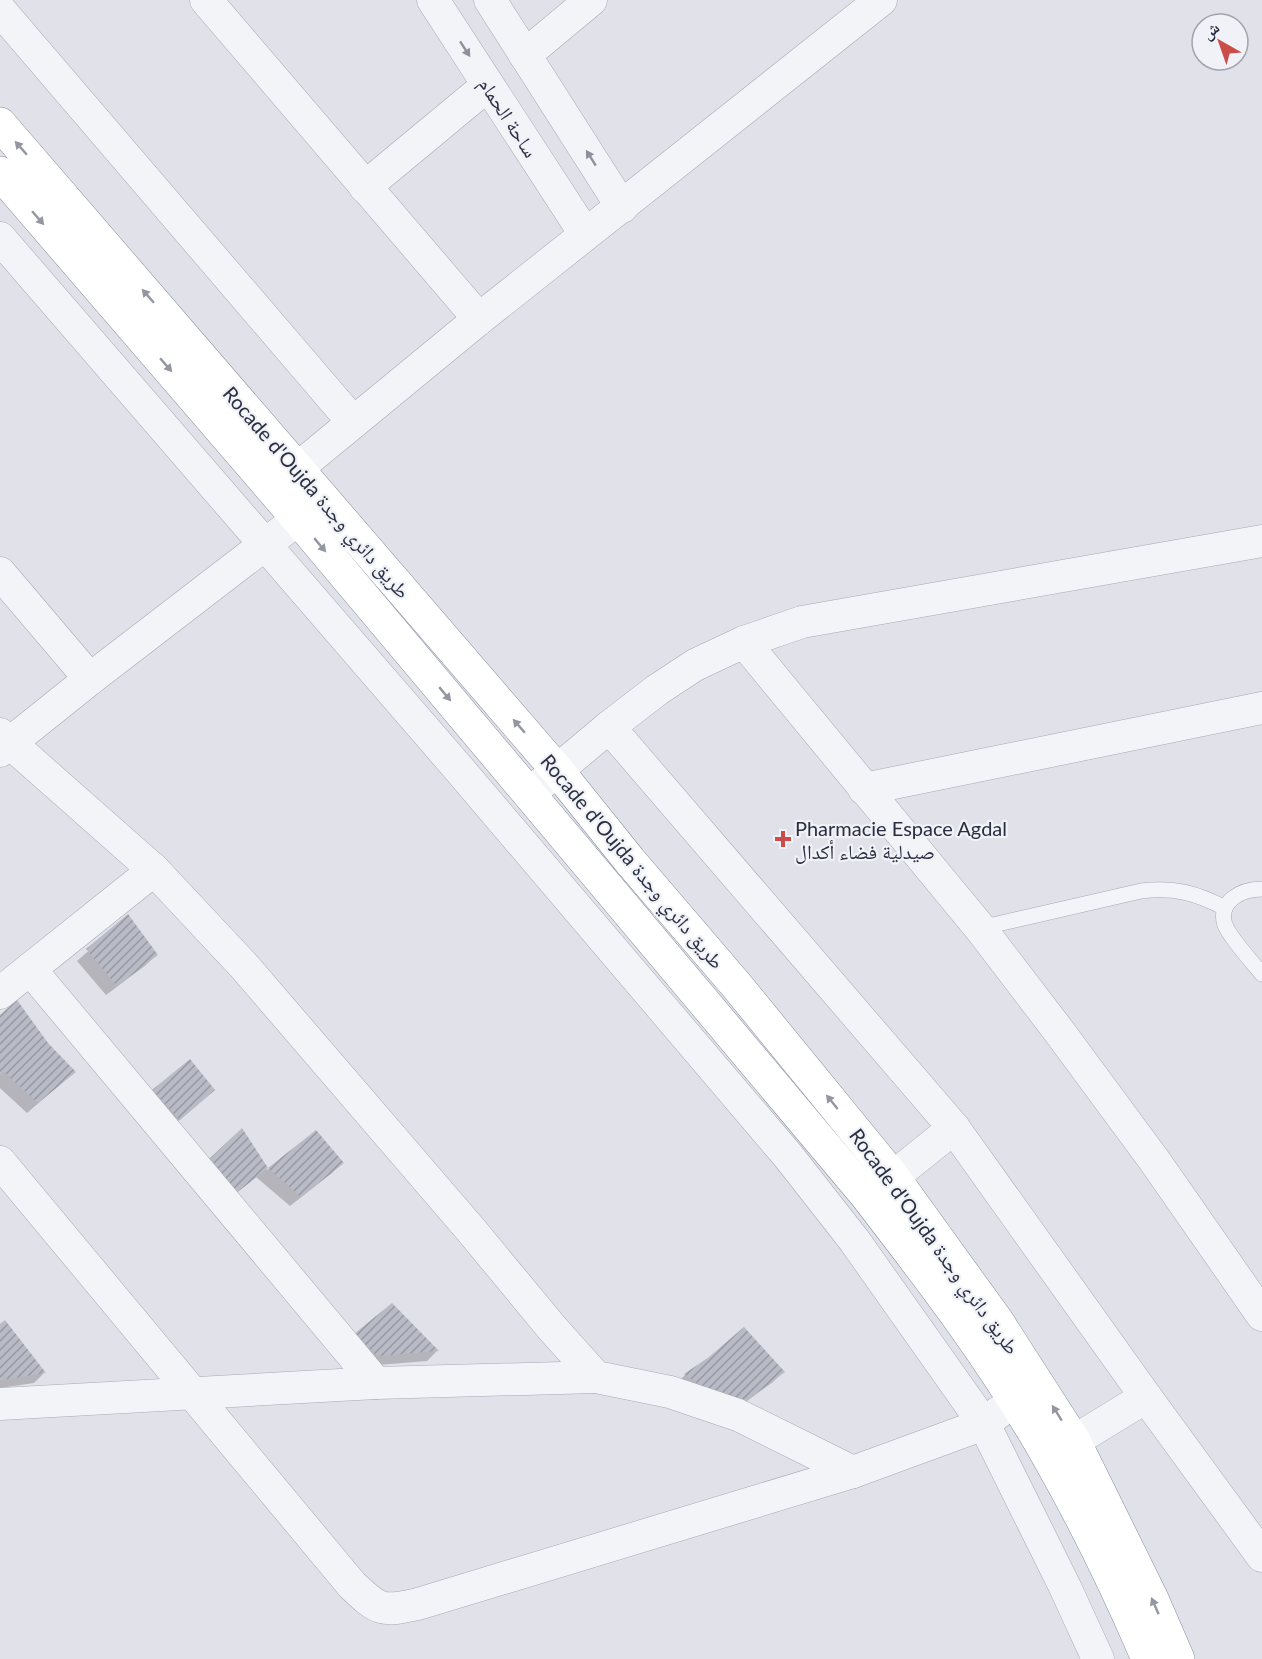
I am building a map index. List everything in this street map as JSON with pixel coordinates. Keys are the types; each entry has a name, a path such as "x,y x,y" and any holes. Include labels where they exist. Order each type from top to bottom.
{"highway":[{"name":"Rocade d'Oujda طريق دائري وجدة","path":"0,124 284,479"},
{"name":"Rocade d'Oujda طريق دائري وجدة","path":"0,173 310,509 557,770 893,1177 964,1274 1025,1390 1050,1458 1127,1611 1148,1659"},
{"name":"Rocade d'Oujda طريق دائري وجدة","path":"310,509 529,794 866,1195 928,1276 1025,1390 1074,1441 1152,1599 1178,1659"}],"street":[{"path":"206,0 479,319"},
{"name":"ساحة الحمام","path":"433,0 585,234"},
{"path":"490,0 622,207"},
{"path":"525,55 591,0"},
{"path":"284,479 479,319 881,0"},
{"path":"0,10 353,422"},
{"path":"365,187 488,85"},
{"path":"0,238 459,769 789,1157 854,1240 984,1424 1098,1659"},
{"path":"310,509 90,680 3,742 154,870 244,966 596,1377"},
{"path":"529,794 609,727 657,690 695,665 744,642 802,622 1262,542"},
{"path":"0,573 90,680"},
{"path":"744,642 980,928 1154,1160 1262,1315"},
{"path":"864,789 1262,708"},
{"path":"609,727 954,1128 1262,1556"},
{"path":"0,993 154,870"},
{"path":"30,969 376,1383"},
{"path":"893,1177 954,1128"},
{"path":"0,1162 352,1585 368,1601 383,1609 418,1604 853,1472 984,1424 1025,1390"},
{"path":"0,1404 376,1383 596,1377 670,1392 738,1414 853,1472"},
{"path":"1074,1441 1146,1397"}],"lane":[{"path":"980,928 1157,889 1190,893 1225,908"},
{"path":"1262,889 1245,891 1230,900 1225,908 1224,917 1226,926 1262,974"}],"building":[{"path":"128,914 158,955 117,986 86,949"},
{"path":"17,1000 48,1043 76,1072 38,1103 4,1072 0,1076 0,1015"},
{"path":"190,1059 215,1090 180,1120 152,1090"},
{"path":"242,1128 268,1168 235,1194 209,1159"},
{"path":"316,1130 344,1163 301,1197 268,1168"},
{"path":"392,1303 439,1351 377,1356 354,1334"},
{"path":"5,1320 46,1373 0,1380 0,1324"},
{"path":"744,1327 785,1372 735,1409 684,1374 709,1357"}],"place":[{"name":"Pharmacie Espace Agdal صيدلية فضاء أكدال","path":"783,839"}]}
